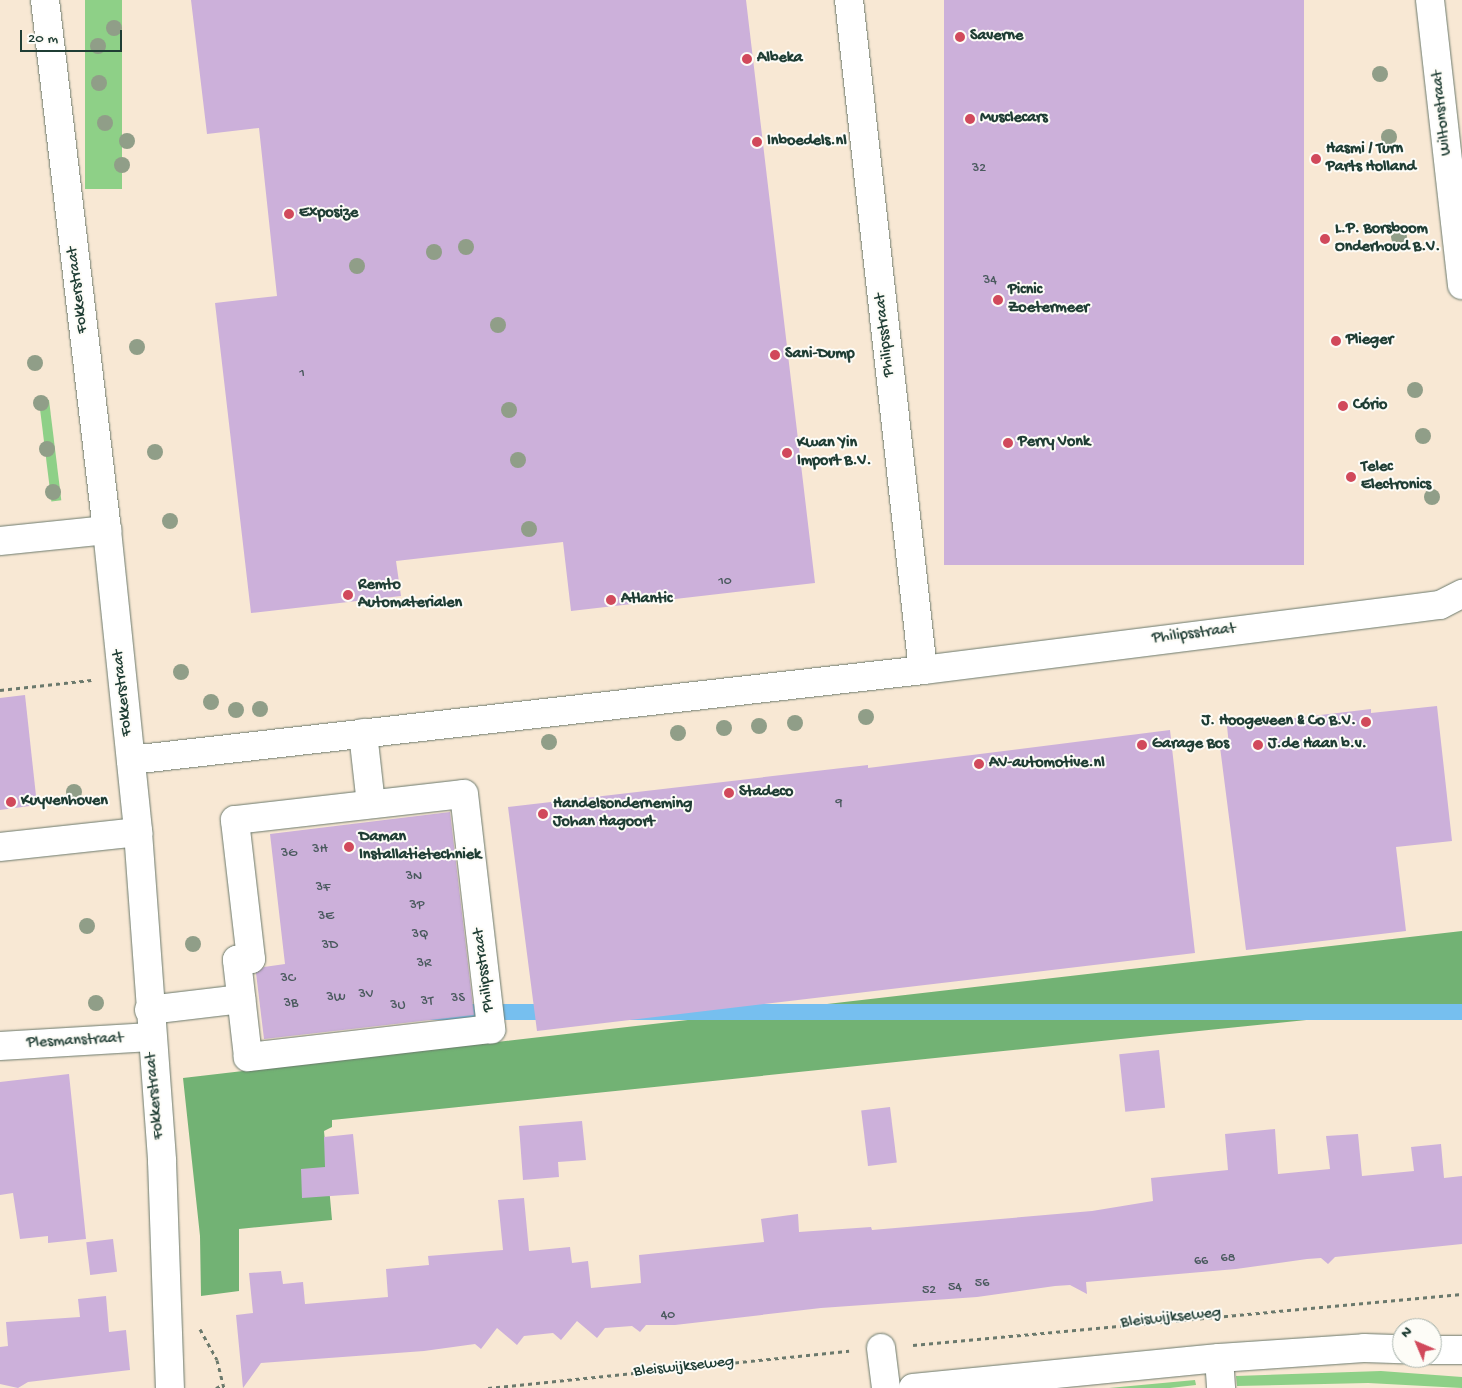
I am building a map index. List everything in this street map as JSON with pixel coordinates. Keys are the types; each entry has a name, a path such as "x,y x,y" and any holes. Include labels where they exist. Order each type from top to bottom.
{"street":[{"name":"Fokkerstraat","path":"45,0 107,530 138,832 149,1010 162,1161 170,1388"},
{"name":"Philipsstraat","path":"849,0 923,670"},
{"name":"Wiltonstraat","path":"1430,0 1462,285"},
{"path":"0,541 107,530"},
{"name":"Philipsstraat","path":"131,760 923,670 1440,605 1462,594"},
{"path":"362,733 371,804"},
{"name":"Philipsstraat","path":"464,794 491,1029 248,1057 237,960 251,959 235,820 371,804 464,794"},
{"path":"0,847 138,832"},
{"path":"149,1010 241,999"},
{"name":"Plesmanstraat","path":"0,1046 151,1037"},
{"path":"881,1348 886,1388"},
{"path":"913,1388 1219,1358 1364,1348 1392,1349"},
{"path":"1442,1350 1462,1350"},
{"path":"1219,1358 1221,1388"}],"path":[{"path":"0,690 123,676"},
{"name":"Bleiswijkseweg","path":"488,1388 881,1348 1462,1294"},
{"path":"197,1322 216,1360 223,1386 216,1388"}],"green space":[{"path":"85,0 122,0 122,189 85,189"},
{"path":"49,400 61,500 51,501 39,401"},
{"path":"1462,931 1462,1004 332,1120 332,1127 324,1131 332,1220 239,1229 239,1291 201,1296 200,1236 183,1078"},
{"path":"1381,1371 1462,1377 1462,1388 1368,1383 1237,1386 1236,1376"},
{"path":"1195,1380 1196,1385 1170,1388 1109,1388"}],"water":[{"path":"325,1004 1462,1004 1462,1020 325,1020"}],"building":[{"path":"191,0 746,0 815,583 571,611 563,542 396,561 401,596 251,613 215,303 277,296 259,128 207,134"},
{"path":"944,0 1304,0 1304,565 944,565"},
{"path":"25,695 37,805 0,810 0,698"},
{"path":"1437,706 1452,841 1396,847 1406,931 1246,950 1220,747 1229,746 1227,726 1371,709 1371,713"},
{"path":"1170,730 1195,953 537,1031 508,807 868,765 868,768"},
{"path":"450,812 474,1015 264,1039 256,973 264,967 285,964 270,834"},
{"path":"1159,1050 1165,1108 1125,1112 1119,1054"},
{"path":"69,1074 86,1239 48,1243 48,1236 20,1239 13,1193 0,1195 0,1082"},
{"path":"890,1107 897,1163 868,1166 861,1111"},
{"path":"582,1121 586,1160 558,1162 559,1177 523,1180 519,1126"},
{"path":"1275,1129 1278,1174 1330,1169 1326,1136 1358,1134 1362,1176 1414,1171 1411,1147 1441,1144 1444,1178 1462,1176 1462,1244 1335,1257 1328,1264 1321,1258 1307,1259 1236,1269 1086,1282 1087,1294 1070,1285 1055,1286 977,1297 821,1308 675,1325 646,1325 640,1332 632,1326 605,1328 597,1338 577,1321 561,1340 553,1333 524,1336 517,1345 497,1328 481,1349 475,1344 424,1351 261,1363 243,1388 236,1315 253,1313 249,1273 281,1271 283,1284 303,1282 305,1304 388,1297 386,1269 429,1265 428,1256 503,1250 498,1200 524,1198 529,1251 570,1247 572,1263 588,1261 591,1288 641,1283 639,1255 764,1242 761,1219 798,1214 799,1232 871,1227 872,1230 1092,1211 1153,1201 1151,1178 1228,1170 1225,1134"},
{"path":"353,1134 359,1194 302,1198 301,1169 325,1167 324,1137"},
{"path":"113,1239 117,1272 90,1275 86,1242"},
{"path":"106,1296 109,1332 126,1330 130,1370 28,1382 18,1388 0,1384 0,1347 8,1346 6,1322 80,1317 78,1299"}],"place":[{"name":"Saverne","path":"960,37"},
{"name":"Albeka","path":"747,59"},
{"name":"Musclecars","path":"970,119"},
{"name":"Inboedels.nl","path":"757,142"},
{"name":"Hasmi / Turn Parts Holland","path":"1316,159"},
{"name":"Exposize","path":"289,214"},
{"name":"L.P. Borsboom Onderhoud B.V.","path":"1325,239"},
{"name":"Picnic Zoetermeer","path":"998,300"},
{"name":"Plieger","path":"1336,341"},
{"name":"Sani-Dump","path":"775,355"},
{"name":"Cório","path":"1343,406"},
{"name":"Perry Vonk","path":"1008,443"},
{"name":"Kwan Yin Import B.V.","path":"787,453"},
{"name":"Telec Electronics","path":"1351,477"},
{"name":"Remto Automaterialen","path":"348,595"},
{"name":"Atlantic","path":"611,600"},
{"name":"J. Hoogeveen & Co B.V.","path":"1366,722"},
{"name":"Garage Bos","path":"1142,745"},
{"name":"J.de Haan b.v.","path":"1258,745"},
{"name":"AV-automotive.nl","path":"979,764"},
{"name":"Stadeco","path":"729,793"},
{"name":"Kuyvenhoven","path":"11,802"},
{"name":"Handelsonderneming Johan Hagoort","path":"543,814"},
{"name":"Daman Installatietechniek","path":"349,847"}]}
